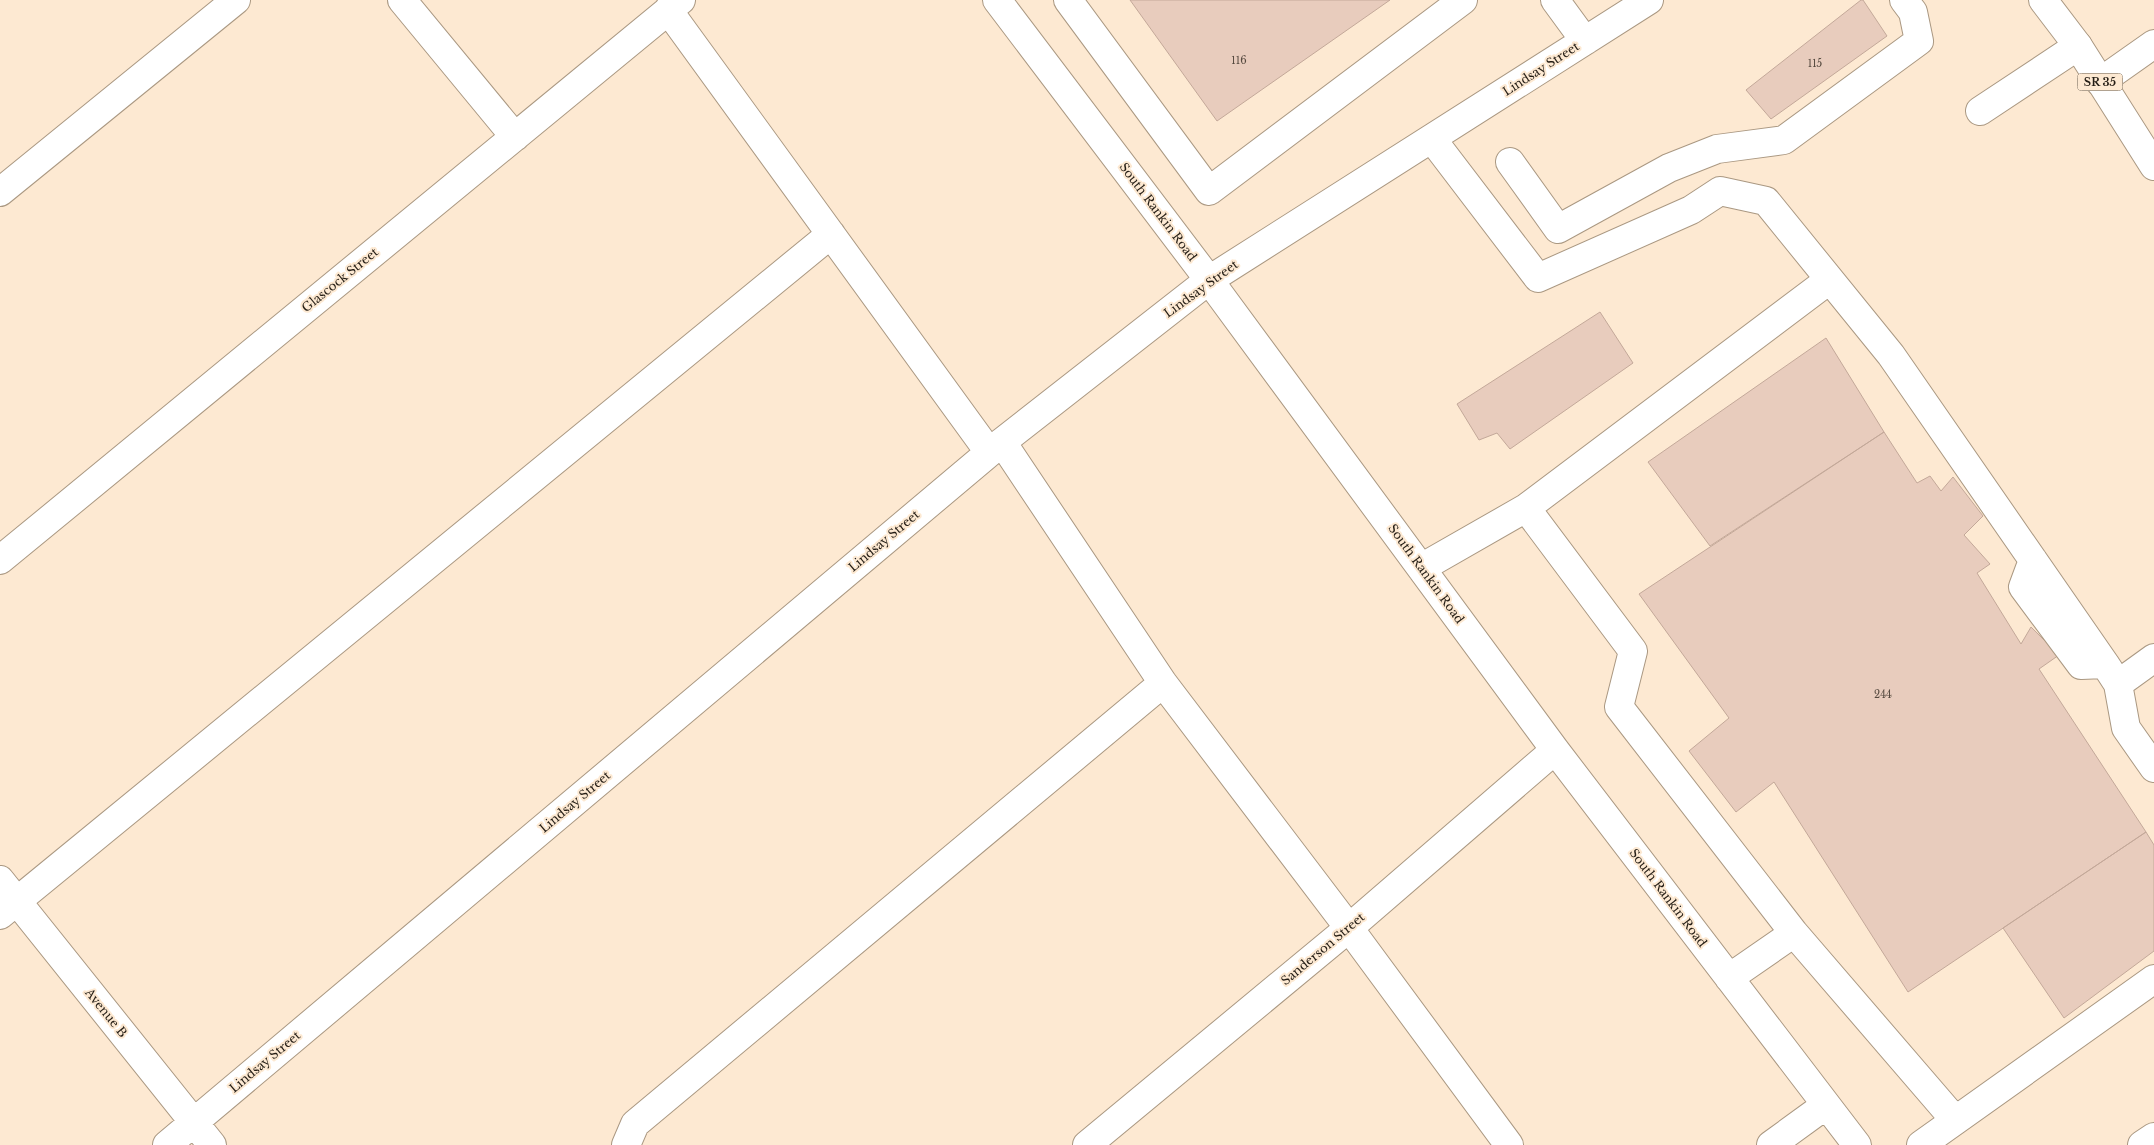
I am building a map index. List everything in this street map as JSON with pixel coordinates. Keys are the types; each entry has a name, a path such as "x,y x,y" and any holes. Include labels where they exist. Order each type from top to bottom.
{"street":[{"path":"0,192 236,0"},
{"path":"402,0 514,136"},
{"name":"South Rankin Road","path":"997,0 1210,280 1555,750 1857,1145"},
{"path":"1068,0 1209,191 1463,0"},
{"path":"1555,0 1585,41"},
{"name":"Lindsay Street","path":"167,1145 996,447 1210,280 1649,0"},
{"path":"1510,162 1558,229 1677,165 1717,149 1784,140 1919,41 1913,12 1904,0"},
{"name":"SR 35","path":"2043,0 2078,46 2154,166"},
{"path":"674,5 831,234 996,447 1163,683 1509,1145"},
{"name":"Glascock Street","path":"0,560 674,5"},
{"path":"2100,82 2154,44"},
{"path":"1980,111 2078,46"},
{"path":"1432,139 1538,278 1691,210 1720,191 1766,202 1891,355 2033,560 2111,674 2126,728 2154,768"},
{"path":"8,908 831,234"},
{"path":"1422,568 1526,508 1829,280"},
{"path":"1526,508 1634,650 1618,707 1794,933 1955,1120"},
{"path":"2111,674 2154,658"},
{"path":"626,1145 635,1124 1163,683"},
{"name":"Sanderson Street","path":"1087,1145 1348,928 1555,750"},
{"name":"Avenue B","path":"0,880 8,908 212,1145"},
{"path":"1729,978 1794,933"},
{"path":"1921,1145 2154,979"},
{"path":"1771,1145 1826,1105"},
{"path":"2142,1145 2154,1137"}],"building":[{"path":"1130,0 1390,0 1217,121"},
{"path":"1863,0 1887,36 1771,119 1746,90"},
{"path":"1600,312 1633,363 1510,449 1497,433 1479,440 1457,404"},
{"path":"1826,338 1884,432 1710,546 1648,462"},
{"path":"1884,432 1917,483 1930,476 1941,491 1953,477 1983,516 1964,535 1990,564 1977,573 2021,644 2031,627 2059,655 2039,669 2146,832 1908,992 1774,782 1736,812 1689,751 1729,718 1639,594"},
{"path":"2146,832 2154,845 2154,951 2064,1018 2003,928"}]}
